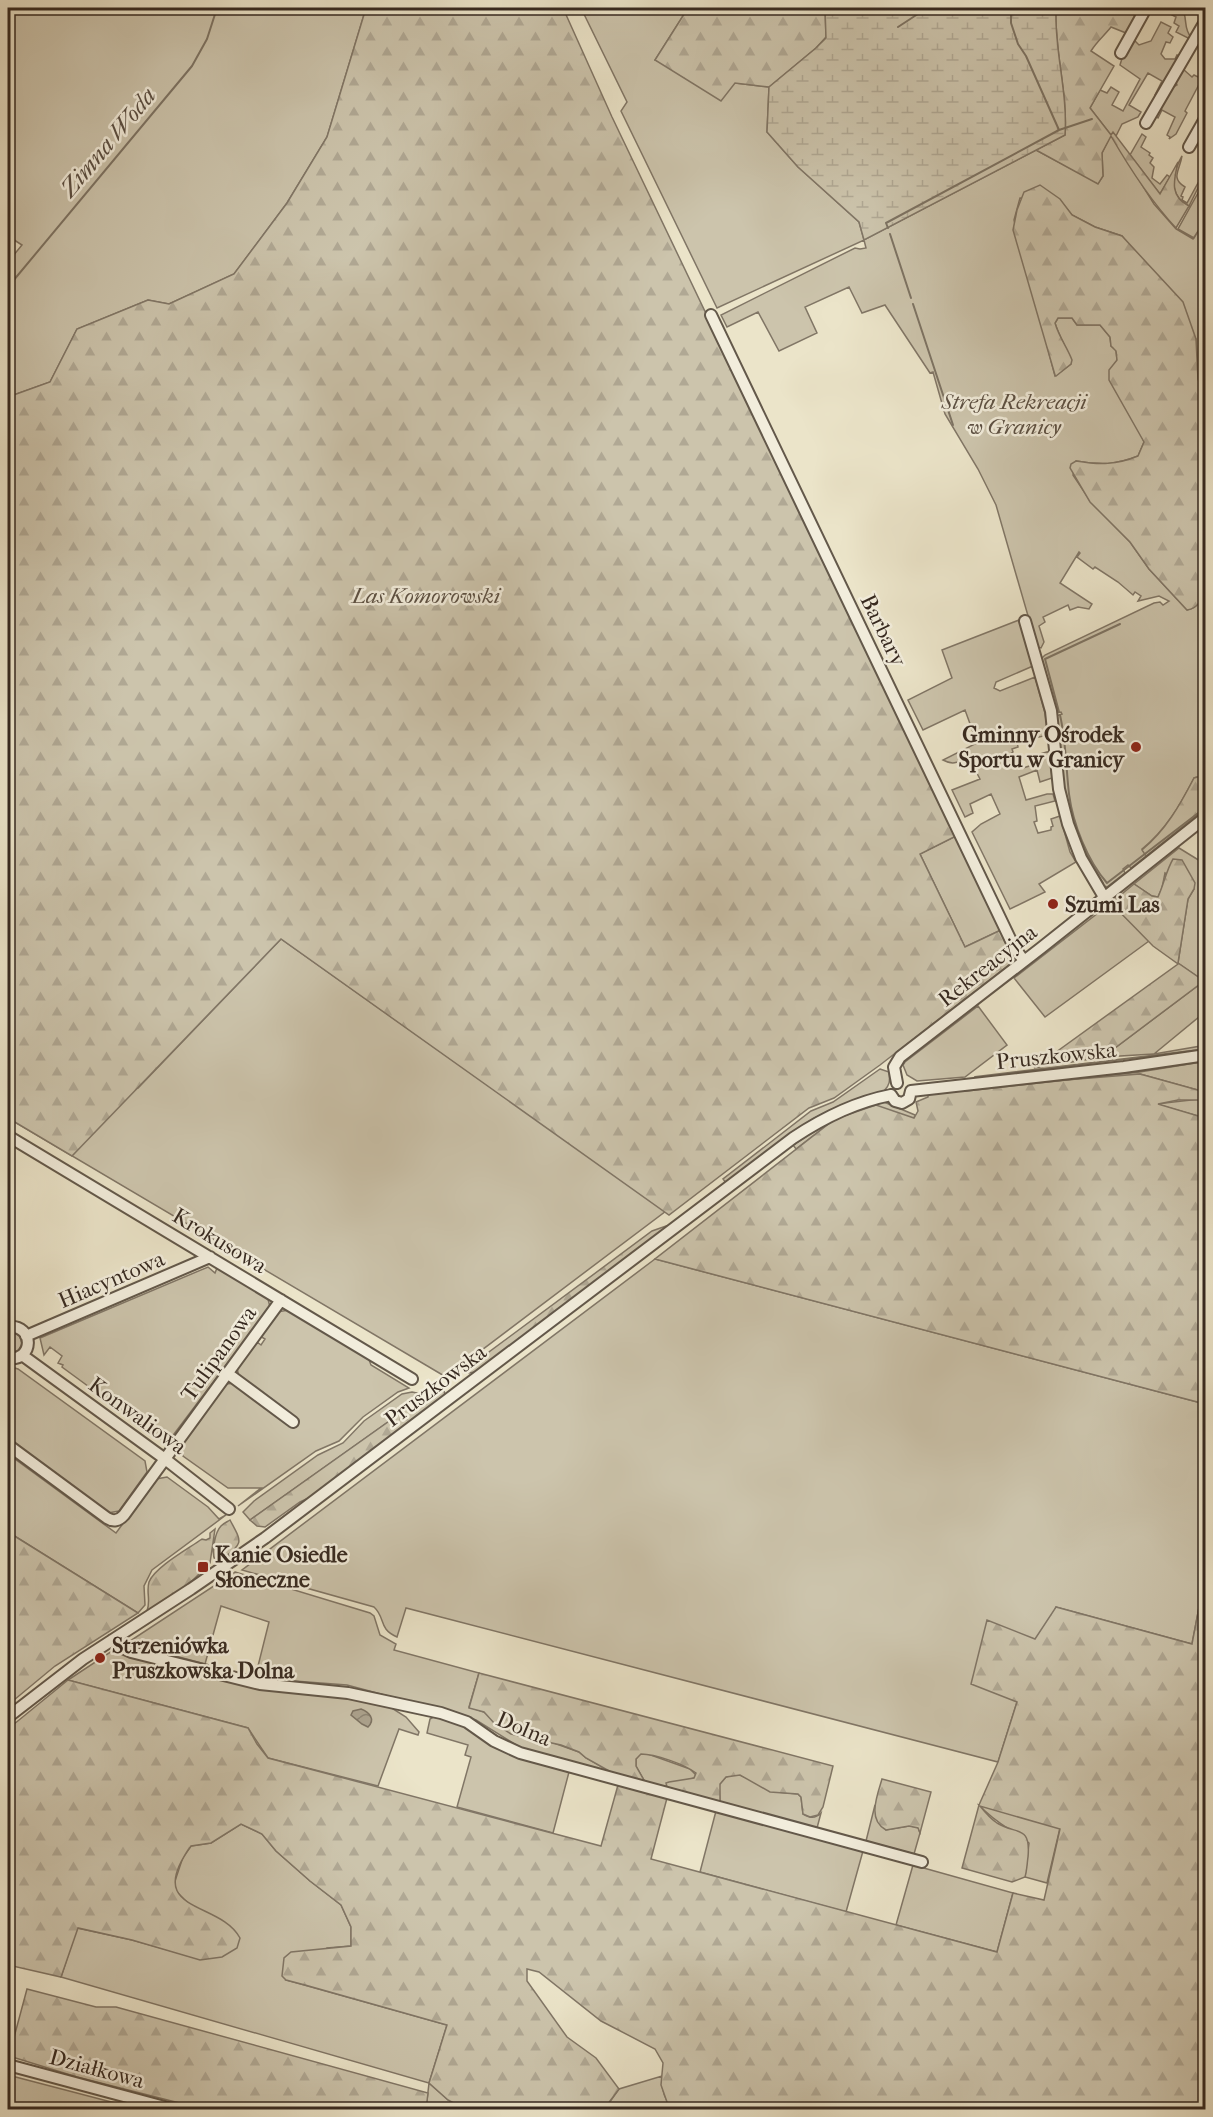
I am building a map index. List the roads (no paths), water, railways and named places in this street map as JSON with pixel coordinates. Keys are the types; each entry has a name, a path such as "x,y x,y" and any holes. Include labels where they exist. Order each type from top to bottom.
{"street":[{"path":"1121,53 1146,8"},
{"path":"1146,123 1206,20"},
{"path":"1189,147 1206,117"},
{"name":"Barbary","path":"711,315 1014,947 1024,961"},
{"path":"1025,621 1051,711 1058,780 1068,824 1081,858 1104,897"},
{"name":"Rekreacyjna","path":"897,1083 894,1067 898,1058 1206,817"},
{"name":"Pruszkowska","path":"910,1091 1172,1061 1206,1054"},
{"path":"897,1083 906,1084 910,1091 909,1099 902,1103 895,1101 891,1095 892,1088 897,1083"},
{"name":"Pruszkowska","path":"8,1717 56,1678 252,1547 793,1138 847,1108 891,1095"},
{"name":"Krokusowa","path":"8,1136 412,1379"},
{"name":"Hiacyntowa","path":"26,1336 210,1257"},
{"name":"Tulipanowa","path":"8,1445 107,1518 113,1521 118,1520 124,1515 281,1299"},
{"path":"8,1358 14,1359 22,1355 28,1346 22,1330 10,1324"},
{"name":"Konwaliowa","path":"22,1355 165,1459 229,1509"},
{"path":"227,1373 293,1422"},
{"name":"Dolna","path":"112,1640 130,1652 260,1684 348,1693 441,1713 467,1722 494,1741 520,1753 922,1862"},
{"name":"Działkowa","path":"8,2065 176,2109"}],"water":[{"path":"361,1709 370,1716 371,1721 368,1727 351,1715 353,1711"}],"waterway":[{"name":"Zimna Woda","path":"8,287 192,66 207,39 217,8"},
{"path":"898,27 927,8"},
{"path":"888,228 886,223 1059,130 1026,56 1018,44 1011,23 1011,8"},
{"path":"1059,130 1092,119"},
{"path":"890,234 911,298"},
{"path":"913,304 953,425"},
{"path":"1059,712 1045,659 1120,624"},
{"path":"1060,715 1069,794 1074,817 1087,853 1107,883 1206,807"},
{"path":"975,1077 1199,1050"},
{"path":"964,1091 1138,1072 1206,1061"}],"place":[{"name":"Gminny Ośrodek Sportu w Granicy","path":"1136,747"},
{"name":"Szumi Las","path":"1053,904"},
{"name":"Kanie Osiedle Słoneczne","path":"203,1567"},
{"name":"Strzeniówka Pruszkowska Dolna","path":"100,1658"}],"park label":[{"name":"Strefa Rekreacji w Granicy","path":"1014,414"},
{"name":"Las Komorowski","path":"426,595"}]}
